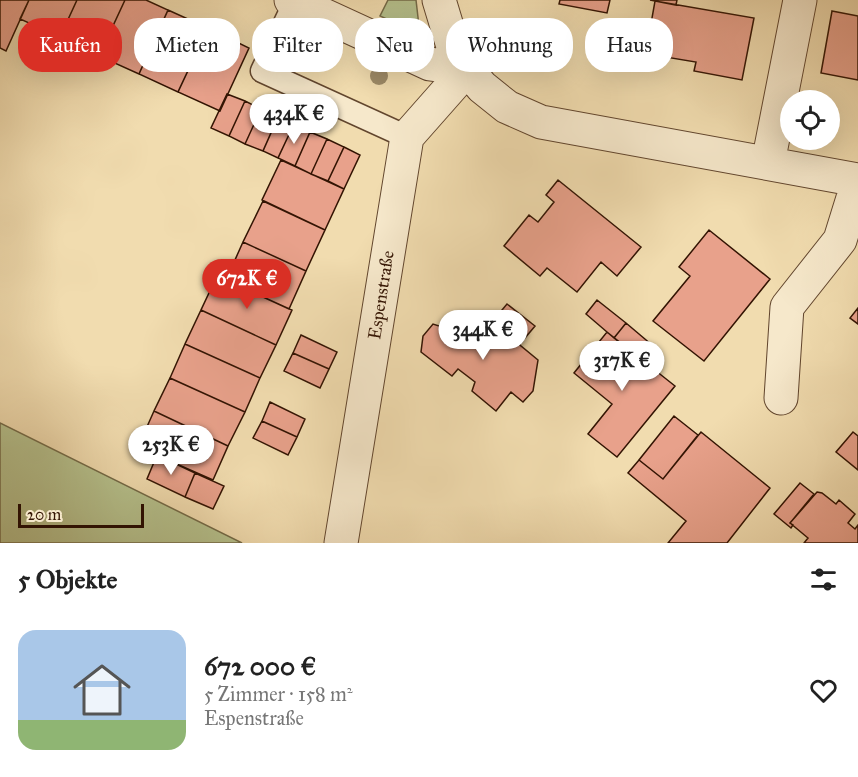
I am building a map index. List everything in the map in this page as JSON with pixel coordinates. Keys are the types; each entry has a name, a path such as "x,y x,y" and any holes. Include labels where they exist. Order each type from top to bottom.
{"street":[{"path":"439,0 446,23"},
{"path":"768,163 800,0"},
{"path":"293,1 430,64 446,66"},
{"path":"407,137 465,72"},
{"path":"470,72 482,87 507,107 541,122 858,181 840,240 787,307 781,398"},
{"name":"Espenstraße","path":"340,543 407,137"}],"lane":[{"path":"293,1 262,70 407,137"}],"green space":[{"path":"388,0 416,0 418,18 380,16"},
{"path":"0,423 242,543 0,543"}],"building":[{"path":"0,0 29,0 21,18 18,18 18,24 6,51 0,48"},
{"path":"29,0 77,0 69,18 20,18"},
{"path":"77,0 125,0 117,18 69,18"},
{"path":"125,0 146,0 168,10 164,18 134,18 134,72 122,66 122,18 117,18"},
{"path":"560,0 610,0 607,13 559,4"},
{"path":"650,0 677,0 676,5"},
{"path":"655,1 754,18 742,80 694,71 696,62 673,58 673,18 652,18"},
{"path":"168,10 186,18 164,18"},
{"path":"832,11 858,16 858,80 821,73"},
{"path":"240,44 249,48 240,68"},
{"path":"140,72 187,72 178,92 139,74"},
{"path":"187,72 238,72 220,111 178,92"},
{"path":"227,94 245,101 229,136 211,128"},
{"path":"245,101 261,109 245,144 229,136"},
{"path":"261,109 278,117 263,151 245,144"},
{"path":"278,117 294,124 278,158 263,151"},
{"path":"294,124 310,132 295,166 278,158"},
{"path":"310,132 327,139 311,174 295,166"},
{"path":"327,139 344,147 328,181 311,174"},
{"path":"344,147 360,155 344,189 328,181"},
{"path":"281,160 344,189 325,230 262,200"},
{"path":"558,180 641,247 617,276 601,262 577,292 547,268 540,276 504,246 529,215 538,222 554,202 546,195"},
{"path":"263,201 325,230 306,271 243,242"},
{"path":"709,230 770,279 704,361 653,321 690,276 679,267"},
{"path":"243,242 306,271 289,309 226,280"},
{"path":"217,276 292,310 276,345 201,310"},
{"path":"597,300 626,323 614,338 586,314"},
{"path":"507,304 535,326 520,344 492,322"},
{"path":"858,308 858,324 850,318"},
{"path":"201,310 276,345 260,378 185,344"},
{"path":"450,318 467,332 480,337 492,322 538,360 533,391 523,402 511,392 496,411 472,391 475,382 458,369 452,376 421,352 423,336 433,324 442,327"},
{"path":"626,323 652,345 640,359 614,338"},
{"path":"607,332 675,386 617,457 588,434 612,404 574,373"},
{"path":"301,335 337,352 329,369 293,353"},
{"path":"185,344 260,378 245,412 170,378"},
{"path":"293,353 329,369 320,388 284,371"},
{"path":"170,378 245,412 228,446 154,411"},
{"path":"270,402 305,419 297,437 262,421"},
{"path":"154,411 228,446 213,480 138,447"},
{"path":"674,416 698,435 663,479 639,460"},
{"path":"262,421 297,437 288,455 253,438"},
{"path":"701,432 770,488 727,543 668,543 686,521 628,473 639,460 663,479"},
{"path":"853,432 858,436 858,470 836,452"},
{"path":"157,455 195,473 185,497 147,479"},
{"path":"195,473 224,486 213,509 185,497"},
{"path":"800,483 814,494 790,523 793,525 791,528 774,514"},
{"path":"817,492 822,493 836,504 839,500 855,514 848,523 855,529 858,525 858,543 804,543 808,538 790,523"}]}
